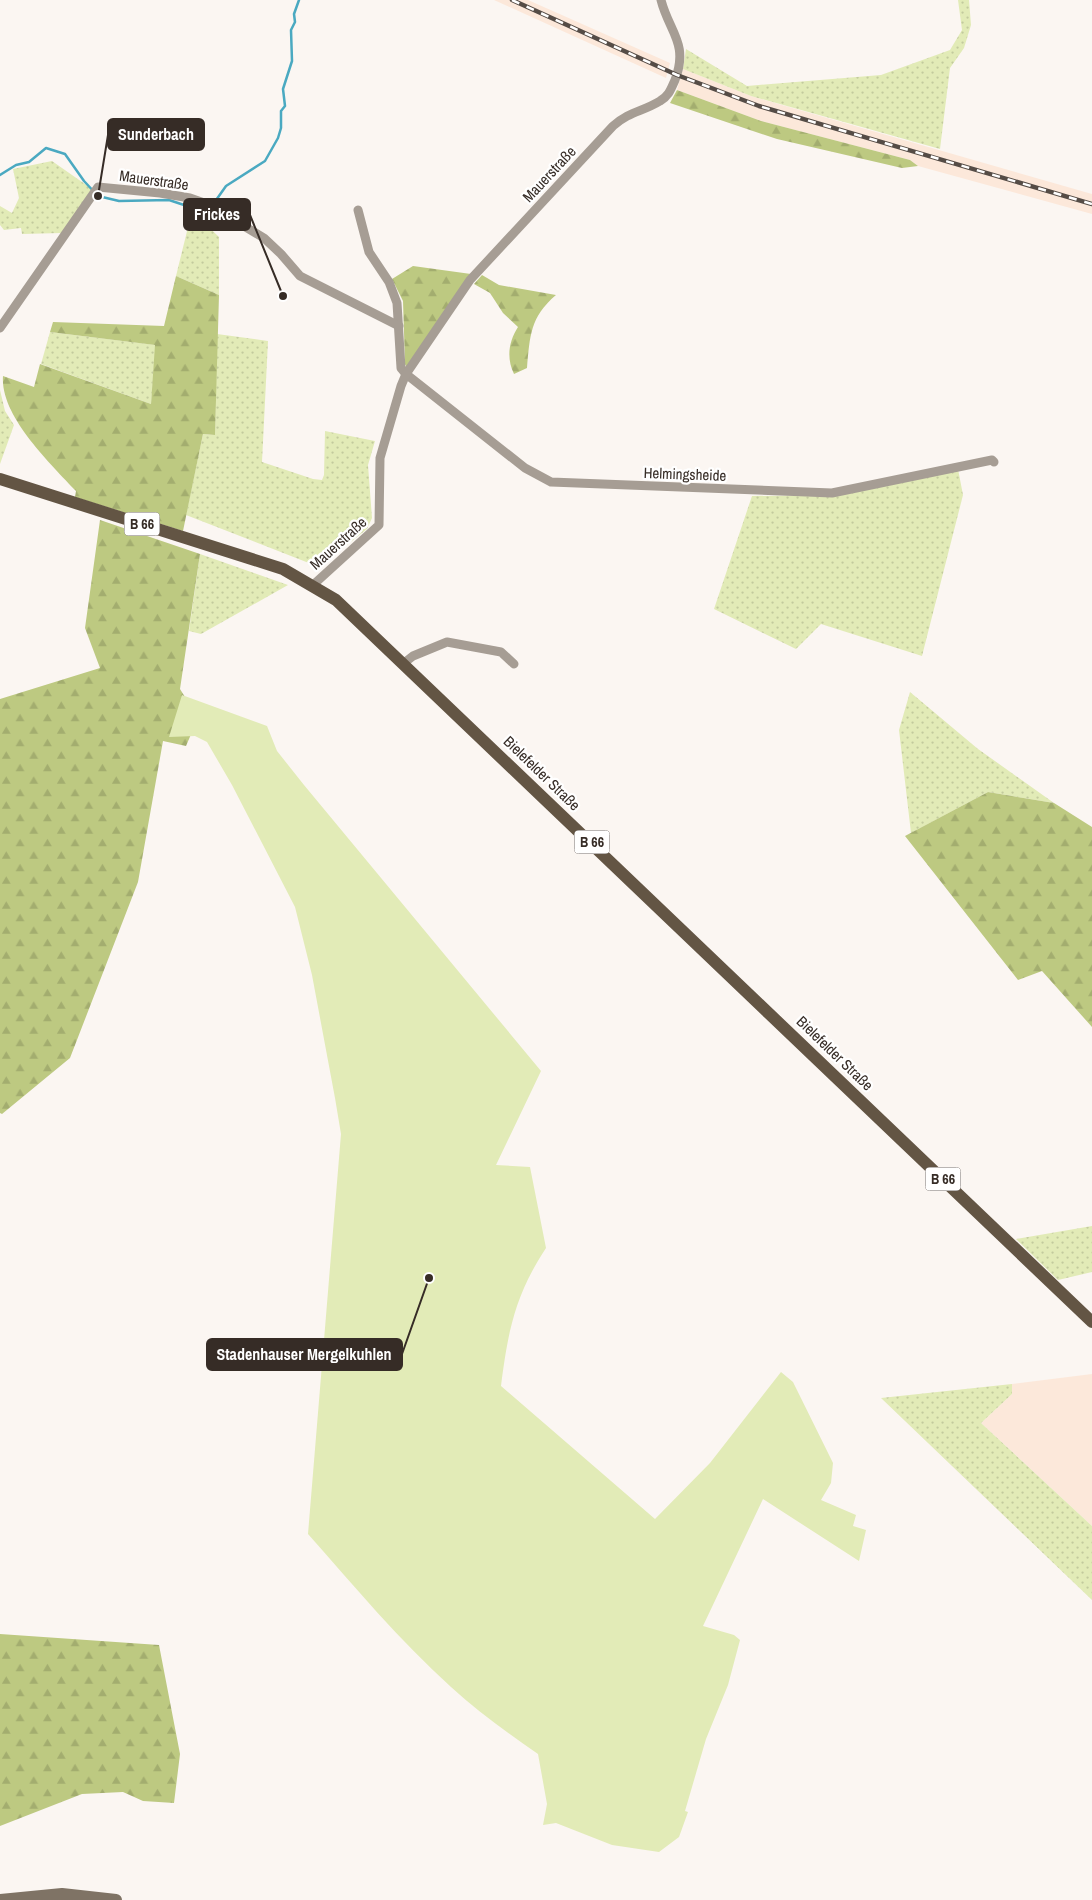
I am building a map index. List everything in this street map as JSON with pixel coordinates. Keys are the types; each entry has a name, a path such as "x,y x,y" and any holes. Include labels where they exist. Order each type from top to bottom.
{"main road":[{"name":"Bielefelder Straße","path":"0,479 283,569 313,585 354,615 1092,1322"}],"street":[{"name":"Mauerstraße","path":"313,585 379,525 380,458 400,386 406,374 470,280 613,126 625,115 668,96 681,63 680,49 661,0"},
{"name":"Mauerstraße","path":"0,328 98,187 160,193 207,204 264,238 300,276 399,326"},
{"path":"358,210 369,252 388,282 397,302 401,368 406,374"},
{"name":"Helmingsheide","path":"406,374 525,468 551,482 832,493 958,466 992,460 994,462"},
{"path":"404,663 413,656 447,642 502,652 514,664"},
{"path":"0,1900 62,1894 116,1900"}],"shaded area":[{"path":"494,0 528,0 670,63 666,78"},
{"path":"683,69 751,96 1092,194 1092,214 918,166 910,160 761,121 677,90"},
{"path":"1092,1374 1092,1526 981,1423 1012,1394 1012,1384"}],"green space":[{"path":"958,0 969,0 971,25 964,48 950,68 940,149 751,96 683,69 686,49 747,86 881,75 950,50 962,30"},
{"path":"677,90 761,121 910,160 918,166 902,168 777,139 670,103"},
{"path":"52,161 92,189 62,233 22,234 21,228 4,230 0,225 0,206 12,213 19,198 13,169"},
{"path":"192,211 219,237 219,295 176,276"},
{"path":"413,266 471,274 407,368 405,364 403,301 392,279"},
{"path":"482,275 499,285 556,295 547,303 536,319 529,346 527,368 514,374 509,356 512,338 518,327 503,313 490,293 474,284"},
{"path":"176,276 219,295 215,435 203,434 183,531 75,497 76,491 41,453 18,423 4,391 3,376 34,387 40,364 151,404 155,345 50,332 53,322 164,326"},
{"path":"50,332 156,345 151,404 41,364"},
{"path":"217,334 268,341 262,462 313,479 322,480 324,475 325,431 375,441 368,465 372,518 367,529 319,567 186,515 203,434 215,435"},
{"path":"0,390 5,411 14,425 0,464"},
{"path":"958,469 963,495 922,656 821,624 796,649 714,609 752,496 832,495"},
{"path":"100,520 200,554 180,689 198,718 186,746 163,741 138,882 70,1058 2,1114 0,1113 0,699 100,668 85,628"},
{"path":"200,554 288,585 201,634 189,631"},
{"path":"910,692 978,749 1054,803 988,792 911,833 899,730"},
{"path":"182,695 267,726 277,751 304,785 541,1071 496,1165 530,1167 546,1248 535,1265 514,1314 501,1386 655,1519 710,1463 781,1372 793,1382 833,1463 831,1483 821,1500 856,1515 853,1526 866,1530 859,1561 763,1499 703,1626 734,1635 740,1640 728,1685 706,1739 685,1811 688,1812 679,1837 659,1852 612,1845 556,1823 543,1825 547,1804 538,1754 482,1714 413,1651 308,1534 341,1134 312,975 295,907 232,785 207,742 195,736 169,737"},
{"path":"988,792 1054,803 1092,827 1092,1027 1042,971 1018,980 905,836"},
{"path":"1092,1226 1092,1272 1058,1280 1016,1239"},
{"path":"1012,1384 1012,1394 981,1423 1092,1526 1092,1600 881,1398"},
{"path":"0,1634 159,1645 180,1754 174,1803 143,1801 123,1792 82,1794 0,1826"}],"waterway":[{"path":"214,203 226,186 265,161 278,138 281,128 281,111 285,106 283,89 292,61 291,30 295,22 294,14 299,0"},
{"path":"0,175 16,165 29,162 46,148 65,154 84,181 98,196 119,201 169,200 196,209 209,209"}],"railway":[{"path":"512,0 677,75 759,106 1092,204"}],"place":[{"name":"Sunderbach","path":"98,196"},
{"name":"Frickes","path":"283,296"},
{"name":"Stadenhauser Mergelkuhlen","path":"429,1278"}]}
